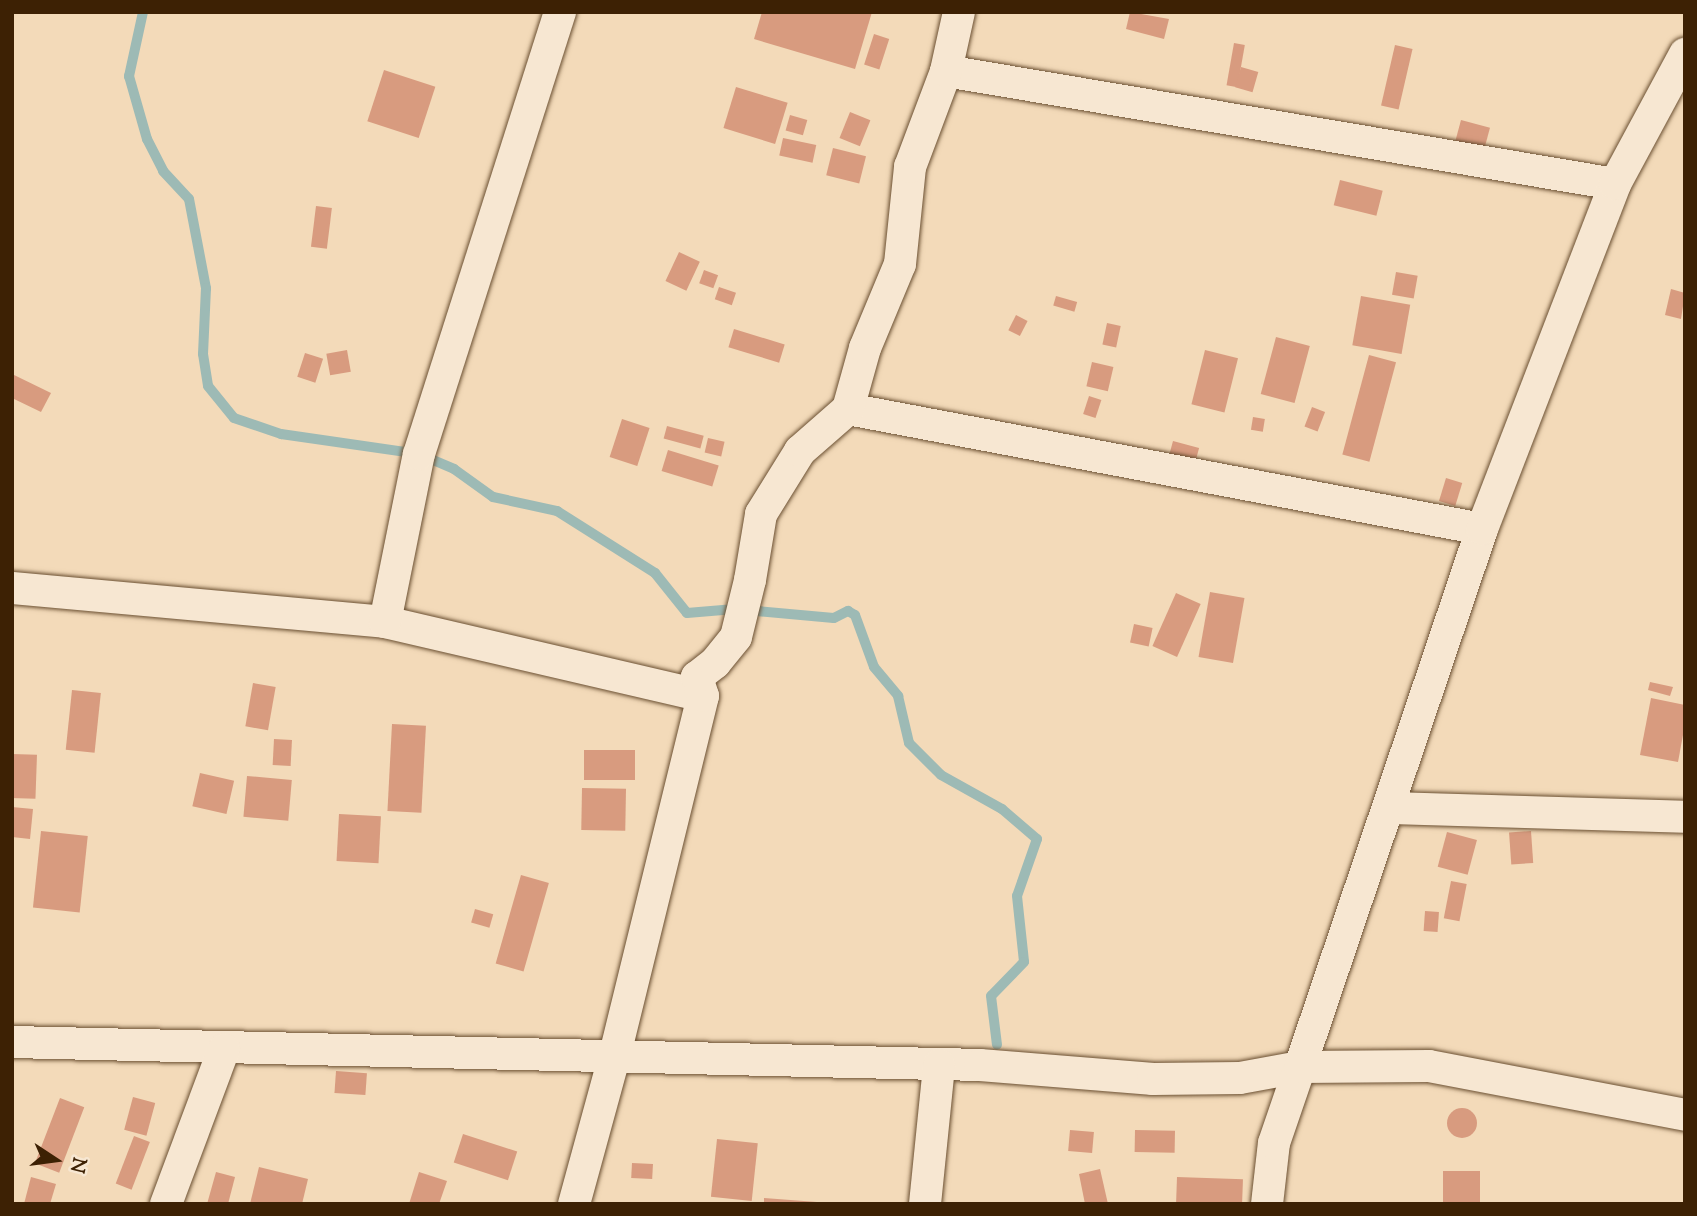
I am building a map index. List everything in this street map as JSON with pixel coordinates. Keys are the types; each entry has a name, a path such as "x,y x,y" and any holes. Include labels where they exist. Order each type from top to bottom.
{"street":[{"path":"385,622 419,454 559,12"},
{"path":"574,1204 614,1058 703,696 697,677 715,663 736,637 750,580 761,514 800,451 848,409 864,348 900,264 910,167 946,71 959,12"},
{"path":"1266,1204 1274,1143 1390,808 1482,529 1615,184 1685,54"},
{"path":"946,71 1615,184"},
{"path":"848,409 1482,529"},
{"path":"12,587 385,622 703,696"},
{"path":"1390,808 1685,817"},
{"path":"12,1042 939,1065 1153,1079 1240,1078 1300,1068 1429,1066 1685,1115"},
{"path":"166,1204 224,1049"},
{"path":"925,1204 939,1065"}],"building":[{"path":"762,12 872,12 855,69 754,39"},
{"path":"1130,12 1169,19 1164,39 1126,29"},
{"path":"874,34 889,39 879,69 864,64"},
{"path":"1234,43 1245,45 1237,87 1227,85"},
{"path":"1395,45 1413,49 1399,109 1381,105"},
{"path":"1241,67 1258,72 1253,92 1235,87"},
{"path":"384,70 435,87 419,138 367,121"},
{"path":"736,87 788,103 775,144 723,128"},
{"path":"850,112 870,120 860,146 840,138"},
{"path":"790,115 807,120 803,135 786,130"},
{"path":"1461,120 1490,128 1482,156 1453,148"},
{"path":"783,138 816,145 813,163 779,156"},
{"path":"833,148 866,156 859,183 826,175"},
{"path":"1340,180 1383,191 1376,216 1334,205"},
{"path":"316,206 332,208 327,249 311,247"},
{"path":"679,252 700,262 686,291 665,281"},
{"path":"704,270 718,275 713,288 699,283"},
{"path":"1396,272 1418,276 1414,298 1392,295"},
{"path":"719,287 736,293 732,305 715,299"},
{"path":"1671,289 1685,293 1681,319 1665,315"},
{"path":"1056,296 1077,302 1074,312 1053,306"},
{"path":"1361,296 1410,305 1402,354 1352,345"},
{"path":"1016,315 1028,321 1020,336 1008,330"},
{"path":"1107,323 1121,326 1116,347 1102,345"},
{"path":"734,329 785,344 779,363 728,347"},
{"path":"1276,337 1310,346 1295,403 1261,394"},
{"path":"347,350 351,372 330,375 326,354"},
{"path":"1205,350 1238,358 1224,413 1191,404"},
{"path":"305,353 323,359 315,383 297,377"},
{"path":"1369,355 1396,362 1369,462 1342,454"},
{"path":"1092,362 1113,367 1108,391 1086,386"},
{"path":"12,374 51,393 41,412 12,398"},
{"path":"1089,396 1101,400 1095,418 1083,414"},
{"path":"1312,407 1325,412 1318,432 1304,427"},
{"path":"1253,417 1265,419 1263,432 1251,430"},
{"path":"622,419 650,428 637,466 610,457"},
{"path":"667,426 704,436 700,448 664,439"},
{"path":"708,438 725,442 721,456 705,453"},
{"path":"1173,441 1199,448 1194,467 1168,460"},
{"path":"668,450 719,465 712,487 662,471"},
{"path":"1446,478 1462,483 1455,506 1439,501"},
{"path":"1210,592 1244,598 1233,663 1199,657"},
{"path":"1176,593 1201,604 1177,657 1152,646"},
{"path":"1134,624 1153,628 1149,647 1130,643"},
{"path":"1650,682 1673,687 1670,696 1648,690"},
{"path":"253,683 276,687 268,730 245,726"},
{"path":"72,690 101,693 95,753 66,750"},
{"path":"1651,698 1685,705 1685,724 1678,762 1640,755"},
{"path":"392,724 426,726 421,813 387,811"},
{"path":"274,739 292,740 291,766 273,765"},
{"path":"584,750 635,750 635,780 584,780"},
{"path":"12,754 37,755 35,799 12,798"},
{"path":"200,773 234,781 226,814 192,806"},
{"path":"247,776 292,780 288,821 243,817"},
{"path":"582,788 626,789 625,831 581,830"},
{"path":"12,807 33,809 30,839 12,837"},
{"path":"339,814 381,816 378,863 337,861"},
{"path":"41,831 88,836 80,912 33,908"},
{"path":"1531,831 1533,863 1511,864 1509,833"},
{"path":"1447,832 1477,840 1468,875 1438,867"},
{"path":"521,875 549,883 524,971 496,963"},
{"path":"1451,881 1467,884 1459,921 1444,918"},
{"path":"475,909 493,914 489,928 471,922"},
{"path":"1425,911 1439,912 1438,932 1424,931"},
{"path":"336,1071 367,1073 365,1095 334,1093"},
{"path":"133,1097 155,1103 146,1136 124,1130"},
{"path":"60,1098 84,1107 59,1173 35,1163"},
{"path":"1462,1108 1473,1112 1477,1123 1473,1134 1462,1138 1451,1134 1447,1123 1451,1112"},
{"path":"1070,1130 1094,1132 1092,1153 1068,1151"},
{"path":"1135,1130 1175,1131 1175,1153 1135,1152"},
{"path":"463,1134 517,1152 508,1180 454,1163"},
{"path":"134,1136 150,1142 132,1190 116,1184"},
{"path":"717,1139 758,1143 752,1201 711,1197"},
{"path":"632,1163 653,1164 652,1179 631,1178"},
{"path":"259,1167 308,1179 302,1204 250,1204"},
{"path":"1100,1169 1108,1204 1085,1204 1079,1174"},
{"path":"1443,1171 1480,1171 1480,1204 1443,1204"},
{"path":"216,1172 235,1177 228,1204 207,1204"},
{"path":"419,1172 447,1181 439,1204 409,1204"},
{"path":"31,1177 56,1184 50,1204 24,1204"},
{"path":"1177,1177 1243,1179 1242,1204 1176,1204"},
{"path":"764,1198 817,1202 817,1204 764,1204"}],"waterway":[{"path":"143,12 129,76 147,139 163,171 189,199 206,288 203,354 208,386 234,418 281,434 419,454 454,469 493,497 557,511 655,573 687,613 735,609 834,618 848,611 855,615 874,667 898,696 909,743 941,775 1002,809 1037,839 1017,896 1024,962 991,996 997,1045"}]}
